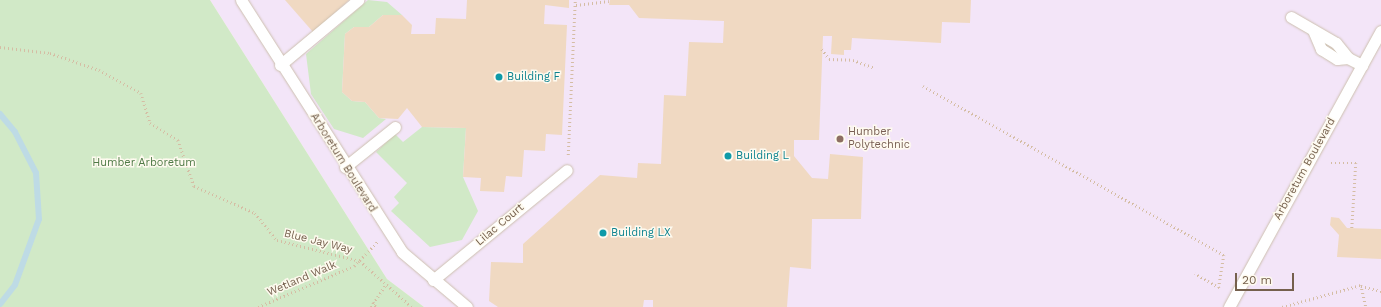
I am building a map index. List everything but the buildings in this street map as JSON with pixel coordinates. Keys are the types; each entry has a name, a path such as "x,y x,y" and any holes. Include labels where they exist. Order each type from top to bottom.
{"lane":[{"name":"Arboretum Boulevard","path":"241,0 280,65 387,232 402,252 433,280 467,307"},
{"path":"280,65 358,0"},
{"path":"1291,17 1336,43 1348,58 1362,65"},
{"name":"Arboretum Boulevard","path":"1229,307 1381,31"},
{"path":"345,167 395,127"},
{"name":"Lilac Court","path":"433,280 567,170"}],"path":[{"path":"567,170 576,5 575,0"},
{"path":"576,5 610,0"},
{"name":"Blue Jay Way","path":"0,48 50,53 99,70 142,93 150,123 178,140 194,186 255,213 277,240 360,260"},
{"path":"822,49 829,59 853,60 875,68"},
{"path":"923,86 1224,255 1219,288 1195,274"},
{"path":"1331,163 1356,164 1352,228"},
{"name":"Wetland Walk","path":"258,307 360,260 387,232"},
{"path":"360,260 412,307"},
{"path":"371,307 373,301 386,284"},
{"path":"1361,286 1366,307"},
{"path":"1282,307 1361,286 1381,291"},
{"path":"373,301 376,307"}],"shaded area":[{"name":"Humber Polytechnic","path":"210,0 1381,0 1381,307 424,307 387,279"}],"green space":[{"name":"Humber Arboretum","path":"0,0 210,0 387,279 424,307 0,307"},
{"path":"368,0 387,2 402,15 383,15 369,27 354,27 345,34 342,92 352,101 365,102 379,118 386,119 363,138 334,129 311,94 306,54"},
{"path":"422,127 466,128 463,177 478,211 462,240 430,247 391,211 399,203 394,197 407,183 376,152 395,134 403,142"}],"waterway":[{"path":"0,114 15,132 36,173 39,219 15,285 0,304"}],"place":[{"name":"Building F","path":"499,77"},
{"name":"Humber Polytechnic","path":"840,139"},
{"name":"Building L","path":"728,156"},
{"name":"Building LX","path":"603,233"}]}
